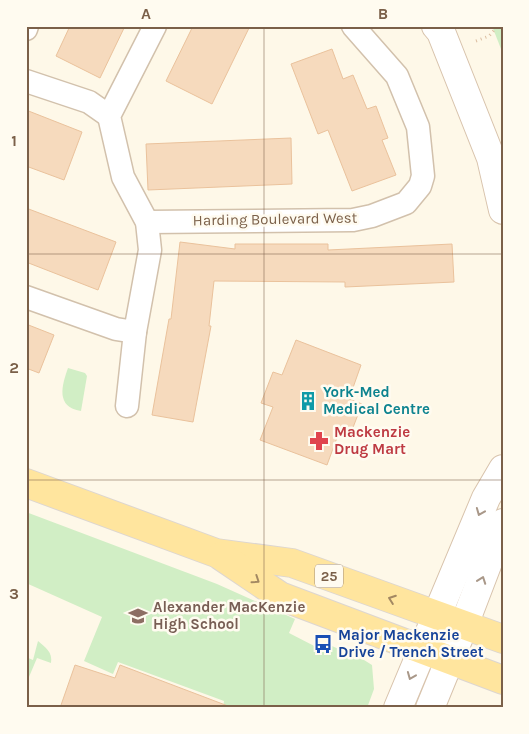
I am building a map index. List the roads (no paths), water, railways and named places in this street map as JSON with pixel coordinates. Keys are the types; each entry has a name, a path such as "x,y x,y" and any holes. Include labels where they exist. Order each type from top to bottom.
{"main road":[{"name":"25","path":"26,483 216,553 292,563 503,640"},
{"name":"25","path":"216,553 280,596 503,680"}],"street":[{"path":"127,406 135,332 150,250 147,222 123,177 110,116 154,26"},
{"name":"Harding Boulevard West","path":"147,222 353,220 372,216 406,203 420,186 423,176 418,127 397,76 352,26"},
{"path":"436,26 441,32 491,158 503,210"},
{"path":"26,81 89,102 110,116"},
{"path":"26,297 116,329 135,332"},
{"path":"398,708 421,649 438,616 486,498 503,469"},
{"path":"430,708 464,626 503,523"}],"place":[{"name":"York-Med Medical Centre","path":"308,401"},
{"name":"Mackenzie Drug Mart","path":"319,441"},
{"name":"Alexander MacKenzie High School","path":"138,616"},
{"name":"Major Mackenzie Drive / Trench Street","path":"323,644"}]}
